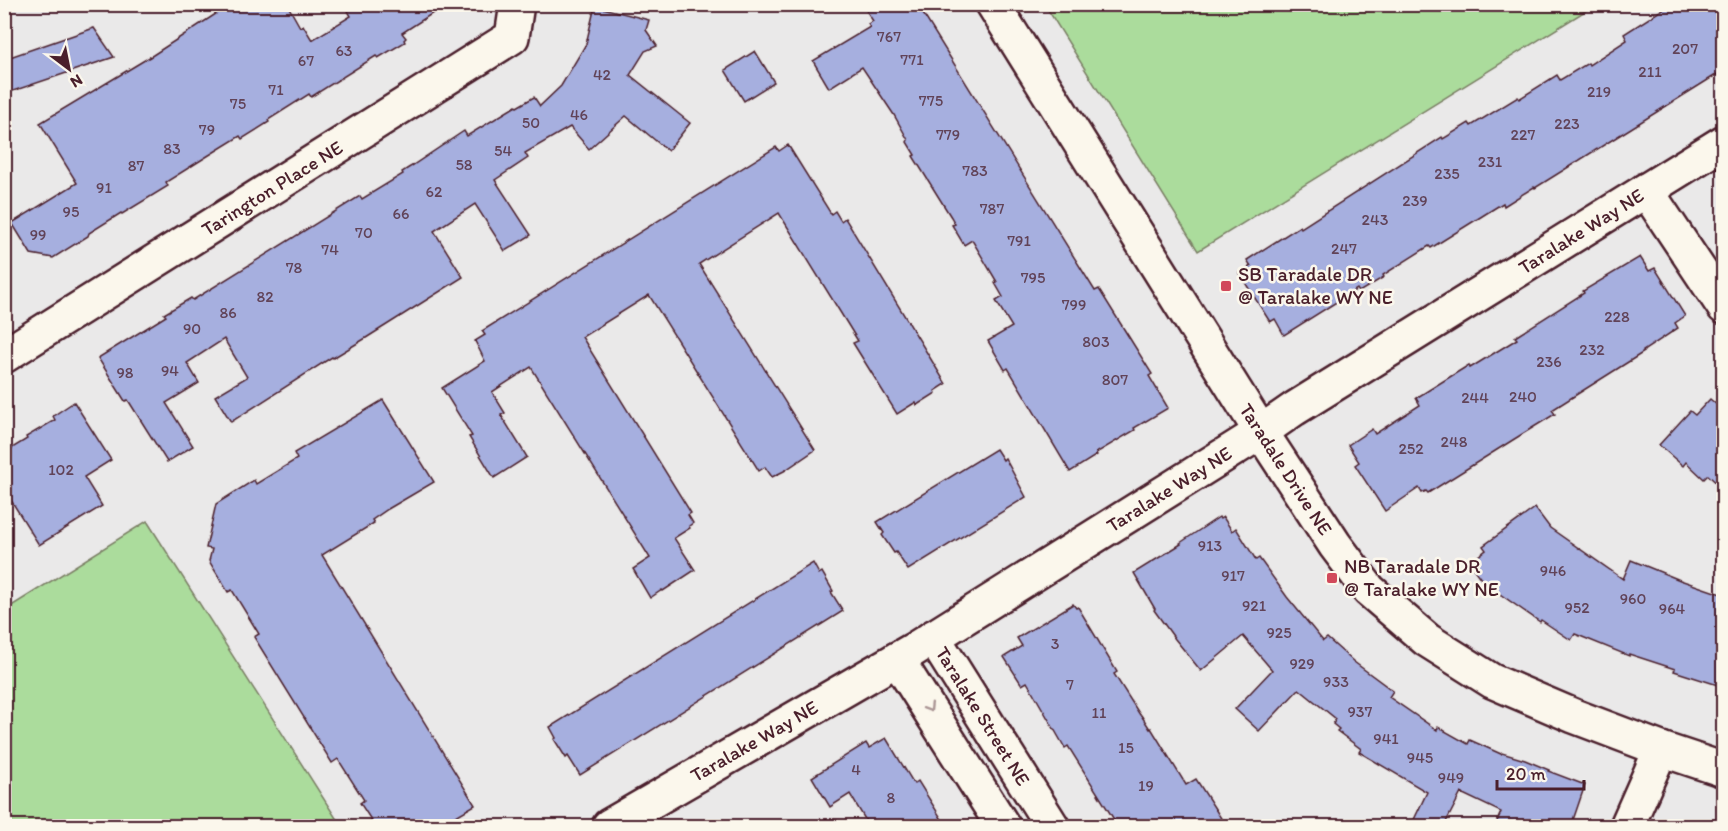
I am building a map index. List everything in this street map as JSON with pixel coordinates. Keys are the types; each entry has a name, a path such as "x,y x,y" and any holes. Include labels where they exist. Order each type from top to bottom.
{"street":[{"name":"Tarington Place NE","path":"4,356 512,37 517,4"},
{"name":"Taradale Drive NE","path":"993,4 1261,432 1335,545 1369,590 1427,640 1492,681 1574,716 1724,770"},
{"name":"Taralake Way NE","path":"609,826 933,637 1724,142"},
{"path":"1646,190 1724,307"},
{"name":"Taralake Street NE","path":"933,637 1052,826"},
{"path":"897,659 1003,826"},
{"path":"1627,826 1661,749"}],"green space":[{"path":"1045,5 1595,5 1198,251"},
{"path":"147,521 341,826 5,826 5,610"}],"building":[{"path":"231,4 287,4 300,27 303,25 312,40 351,16 344,4 447,4 402,33 406,38 405,42 378,58 376,56 311,97 309,94 242,139 240,136 166,182 168,186 89,233 88,236 53,258 31,254 12,223 77,183 40,123 153,55"},
{"path":"862,4 917,4 1095,291 1099,289 1152,374 1149,376 1168,408 1134,428 1135,430 1096,453 1097,455 1070,472 1008,368 1005,370 988,341 1012,327 996,301 1003,297 995,283 997,282 972,240 964,245 952,225 955,224 951,217 913,156 915,155 894,115 862,67 829,88 813,61 870,27 868,24 873,21"},
{"path":"1671,4 1724,4 1724,70 1535,188 1504,206 1503,203 1431,248 1429,246 1383,275 1384,277 1359,292 1357,289 1284,335 1275,319 1270,322 1239,273 1251,266 1247,260 1442,137 1443,139 1469,123 1471,126 1557,75 1560,80 1588,63 1589,65 1627,40 1624,34"},
{"path":"595,6 649,20 646,30 657,46 645,51 630,75 690,123 668,151 626,116 589,149 570,127 525,153 528,158 495,180 531,235 505,251 475,204 434,231 463,277 231,422 215,396 247,377 224,339 187,363 199,383 166,403 193,446 167,462 98,358 166,316 164,314 191,298 193,300 360,196 362,199 403,174 402,172 464,131 467,136 534,97 540,106 561,86 586,44"},
{"path":"94,28 114,57 4,94 4,59"},
{"path":"755,51 774,82 744,101 725,70"},
{"path":"788,145 831,214 835,211 841,221 845,218 946,384 917,405 916,402 897,414 853,343 858,341 779,213 699,264 815,450 784,471 772,477 765,467 759,471 649,295 582,337 691,513 688,515 693,523 689,526 690,528 674,538 695,570 650,598 633,569 650,558 531,367 492,392 505,413 501,415 527,457 494,478 469,437 472,436 442,388 485,361 475,341 485,335 482,331 776,147 779,151"},
{"path":"1640,257 1649,271 1655,268 1685,316 1675,323 1678,328 1552,410 1555,414 1428,493 1426,491 1422,493 1419,488 1385,511 1355,465 1359,462 1348,445 1372,429 1375,434 1420,405 1416,398 1517,339 1515,337 1584,293 1583,291"},
{"path":"1710,399 1724,411 1724,490 1708,475 1704,479 1686,462 1683,466 1659,445 1690,411 1695,415"},
{"path":"383,400 434,482 388,509 372,520 374,523 322,555 475,805 439,826 375,826 360,803 364,800 338,759 332,763 254,637 259,634 232,590 228,592 209,561 212,549 206,548 216,504 254,480 256,484 297,459 294,453"},
{"path":"74,402 111,460 84,477 102,506 39,545 4,489 4,453 55,420 53,416"},
{"path":"996,449 1003,460 1005,458 1026,497 908,570 882,535 884,533 877,522"},
{"path":"1535,508 1550,528 1623,579 1631,560 1724,595 1724,687 1629,654 1629,656 1575,634 1571,640 1541,620 1540,622 1484,583 1469,563 1486,550 1483,546"},
{"path":"1219,517 1220,519 1223,517 1232,531 1236,528 1256,560 1259,558 1323,641 1327,638 1354,662 1393,691 1389,697 1437,730 1438,727 1468,744 1470,740 1585,785 1571,826 1495,826 1501,812 1461,793 1444,826 1411,826 1427,792 1359,752 1361,749 1337,731 1339,729 1333,724 1336,719 1299,689 1259,731 1235,709 1272,670 1243,636 1201,671 1154,610 1134,573"},
{"path":"813,563 819,574 822,572 843,611 580,775 554,739 556,738 550,727"},
{"path":"1073,604 1076,608 1078,607 1117,672 1114,674 1186,785 1196,779 1226,826 1118,826 1068,746 1065,748 1027,682 1022,685 1004,657 1022,646 1017,638"},
{"path":"886,738 914,784 918,781 946,826 869,826 850,794 830,807 812,777 866,743 869,748"}],"place":[{"name":"SB Taradale DR @ Taralake WY NE","path":"1226,286"},
{"name":"NB Taradale DR @ Taralake WY NE","path":"1332,578"}]}
